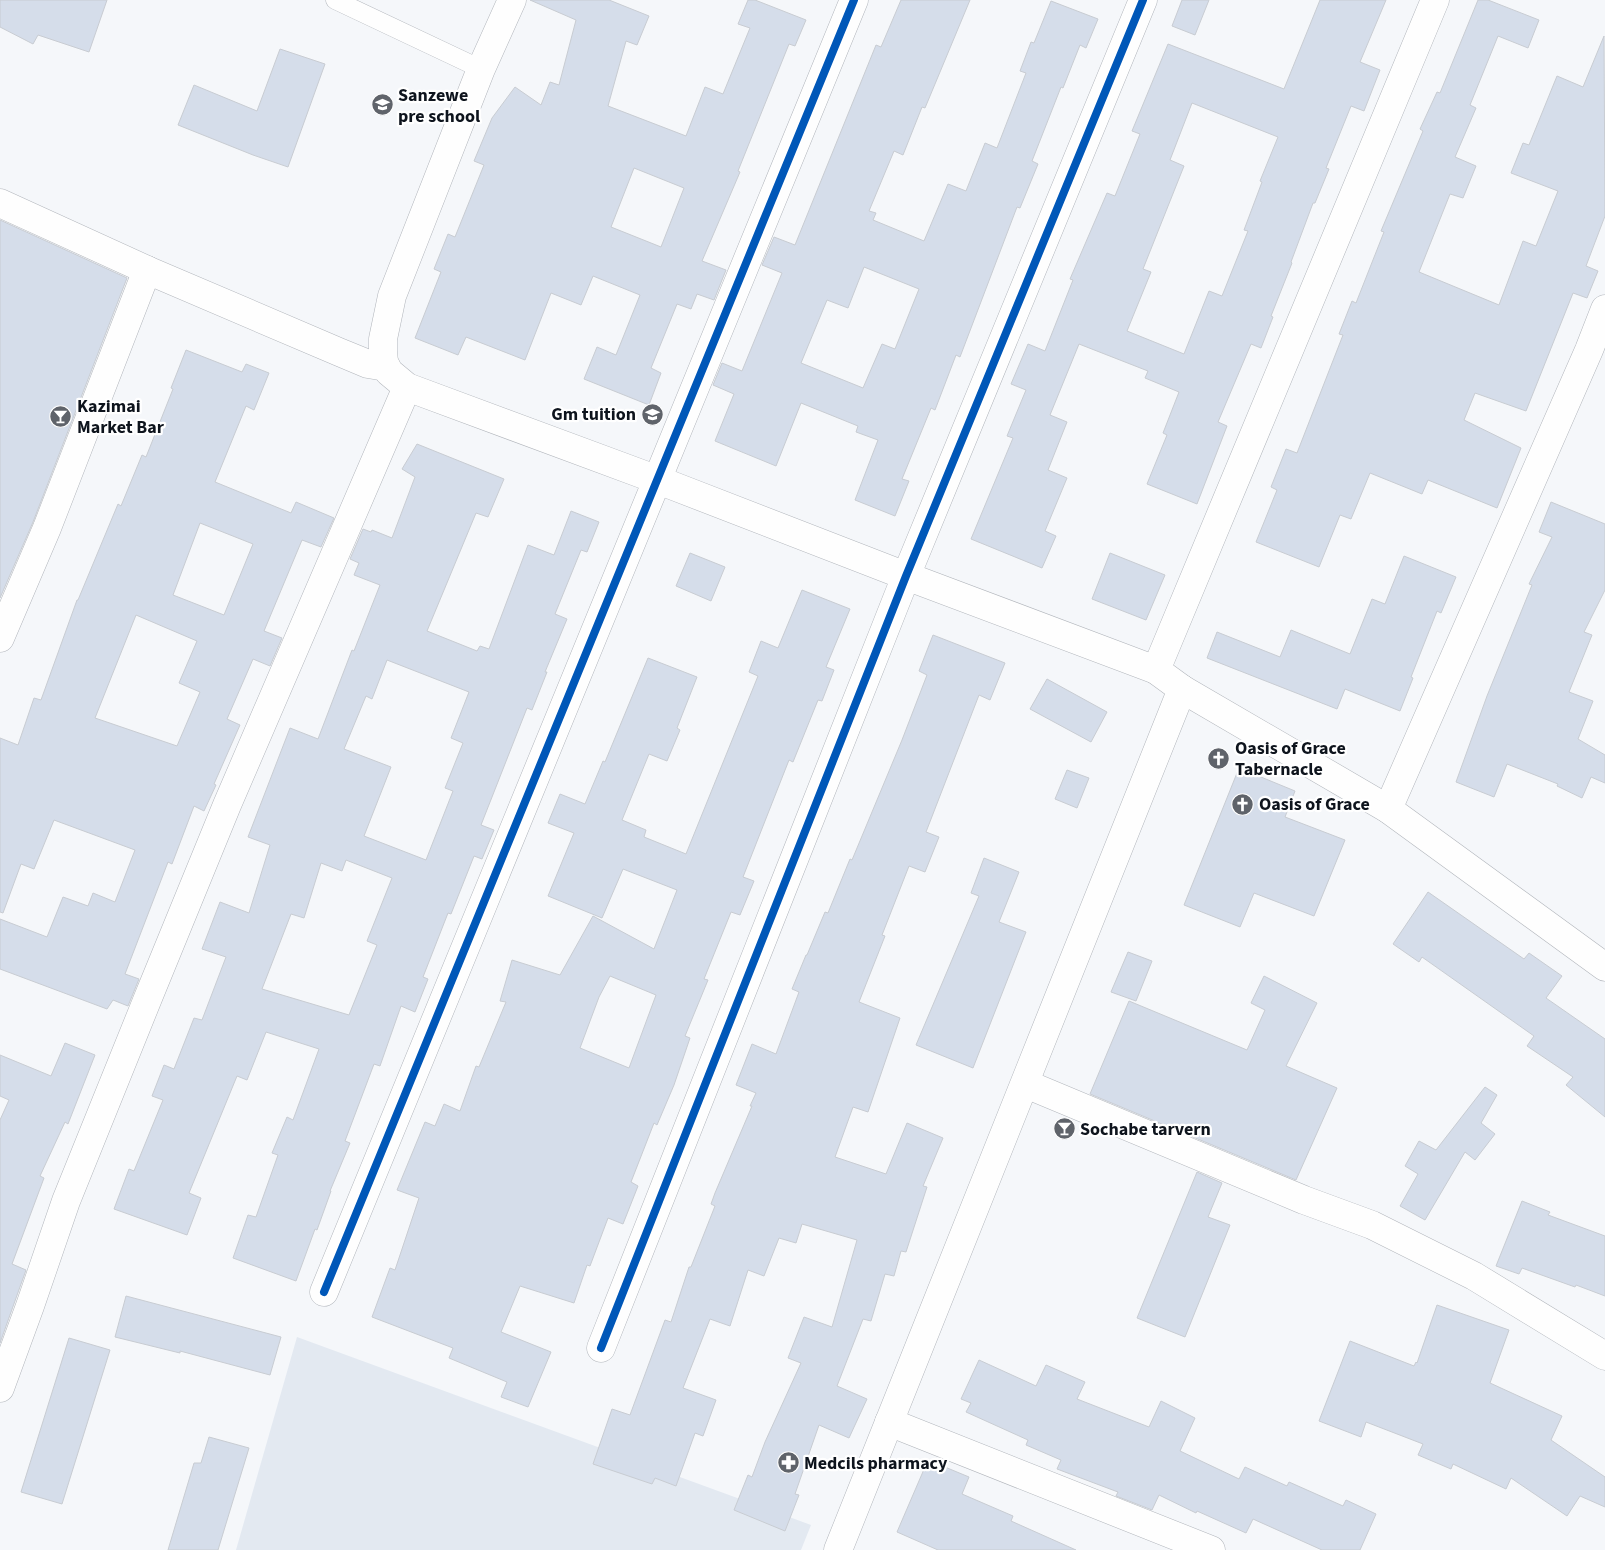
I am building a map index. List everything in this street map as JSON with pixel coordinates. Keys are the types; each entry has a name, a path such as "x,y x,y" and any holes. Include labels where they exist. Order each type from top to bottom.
{"street":[{"path":"512,0 481,69 392,296 383,339 383,352 386,367 407,388 658,480 1156,670 1182,689 1388,809 1605,967"},
{"path":"324,1292 854,0"},
{"path":"601,1348 906,576 1143,0"},
{"path":"1156,670 1436,0"},
{"path":"0,203 146,270 339,352 368,364 386,367"},
{"path":"0,638 47,528 146,270"},
{"path":"1388,809 1605,310"},
{"path":"0,1388 66,1201 141,1016 227,805 407,388"},
{"path":"838,1550 1026,1084 1182,689"},
{"path":"1026,1084 1304,1200 1372,1225 1474,1276 1605,1356"},
{"path":"889,1422 1211,1550"}],"lane":[{"path":"335,0 481,69"}],"shaded area":[{"path":"297,1337 811,1525 801,1550 236,1550"}],"building":[{"path":"0,0 107,0 89,52 38,35 33,44 0,27"},
{"path":"530,0 609,0 649,16 637,45 626,41 608,106 686,136 705,87 723,94 750,28 738,24 748,0 755,0 806,20 795,46 789,44 738,171 740,172 702,261 726,270 714,300 697,294 691,309 677,304 651,368 661,373 649,405 584,379 597,347 616,355 640,295 593,276 581,305 551,293 525,360 466,337 458,355 415,338 441,272 434,269 448,234 455,237 484,165 474,161 492,118 515,87 541,105 550,82 559,85 576,20","holes":["634,168 684,188 661,247 611,227"]},
{"path":"901,0 970,0 925,108 922,107 903,155 894,151 869,211 876,213 873,220 924,241 948,184 966,191 985,143 997,148 1026,73 1020,71 1031,42 1034,43 1051,1 1098,19 1086,48 1080,45 1063,88 1061,87 1032,161 1038,164 1020,208 1017,207 960,357 956,355 935,410 931,408 902,479 909,481 895,516 855,500 878,440 856,432 858,426 801,403 776,466 715,441 734,394 713,385 722,363 742,371 782,273 762,265 774,237 795,245 876,45 881,47","holes":["864,267 919,289 895,349 882,344 863,388 801,363 827,300 848,308"]},
{"path":"1182,0 1209,0 1195,35 1172,26"},
{"path":"1320,0 1386,0 1360,62 1380,70 1364,111 1351,106 1326,168 1329,169 1315,203 1313,203 1291,262 1261,348 1251,344 1218,422 1227,426 1197,504 1147,484 1167,435 1163,433 1179,392 1145,378 1148,371 1079,344 1050,415 1067,422 1048,470 1067,478 1045,531 1056,536 1042,568 971,539 1013,438 1007,436 1026,390 1011,384 1028,344 1045,351 1073,280 1070,279 1107,193 1115,196 1140,134 1132,131 1168,44 1284,89","holes":["1192,103 1278,137 1260,181 1262,182 1244,230 1248,231 1222,296 1209,291 1184,354 1127,331 1151,272 1143,269 1184,166 1170,160"]},
{"path":"1478,0 1488,0 1539,20 1528,48 1498,36 1470,105 1476,108 1455,157 1476,166 1463,198 1450,194 1419,272 1499,305 1523,241 1536,246 1558,191 1511,173 1523,143 1529,145 1557,76 1583,87 1604,36 1605,216 1586,266 1598,271 1587,298 1573,293 1526,411 1475,393 1464,420 1521,448 1497,508 1428,480 1422,494 1370,473 1351,519 1340,515 1319,567 1256,542 1277,490 1271,487 1286,449 1297,453 1343,335 1339,334 1352,301 1356,303 1384,232 1381,231 1423,131 1420,129 1437,92 1440,93"},
{"path":"280,49 325,64 288,167 178,125 194,85 257,111"},
{"path":"0,220 127,278 33,522 0,598"},
{"path":"186,350 242,372 246,364 269,373 254,410 246,406 215,482 291,513 296,502 334,518 321,547 302,540 264,631 282,638 270,666 253,659 227,719 240,725 204,811 194,806 172,864 168,862 125,974 139,979 128,1006 113,1000 107,1009 0,969 0,919 47,937 63,897 88,906 93,893 115,902 135,850 54,820 34,869 21,864 3,913 0,912 0,738 18,745 34,698 41,700 77,600 118,504 121,506 142,455 146,457 173,389 171,388","holes":["200,523 253,544 224,615 173,595","136,615 197,641 179,683 200,692 177,746 95,718"]},
{"path":"417,444 504,479 488,517 476,513 427,631 477,651 480,646 489,649 528,545 554,555 571,511 599,522 587,552 581,550 555,614 567,619 545,672 547,672 532,710 527,708 481,825 494,830 482,859 474,856 451,914 448,913 423,977 428,979 415,1012 401,1006 380,1066 374,1064 345,1141 350,1143 296,1281 233,1258 248,1215 256,1217 278,1155 272,1153 287,1117 293,1120 319,1049 266,1032 247,1080 237,1076 189,1193 201,1198 187,1235 114,1209 129,1169 134,1171 163,1100 152,1096 164,1065 174,1069 194,1018 202,1020 226,957 202,949 220,902 249,913 270,845 248,837 290,728 318,739 352,650 354,651 380,585 354,575 359,563 350,559 363,529 371,532 372,530 392,538 415,477 402,469","holes":["387,660 469,692 451,738 463,743 445,788 453,791 426,860 364,836 391,767 344,749 366,696 372,699","346,860 392,878 367,941 377,945 349,1015 262,989 291,914 304,918 321,863 342,871"]},
{"path":"1551,502 1605,524 1605,590 1584,632 1592,635 1569,692 1593,701 1578,739 1605,755 1605,783 1591,777 1582,798 1557,786 1558,784 1507,764 1494,797 1456,782 1487,696 1532,585 1529,584 1552,537 1539,532"},
{"path":"690,553 725,567 711,601 676,586"},
{"path":"1110,553 1165,575 1146,620 1092,599"},
{"path":"1404,556 1456,577 1441,613 1437,611 1400,711 1345,689 1337,709 1207,658 1217,632 1280,657 1291,630 1350,654 1372,599 1385,604"},
{"path":"802,590 850,609 826,667 834,670 822,701 818,700 793,762 789,760 743,877 754,881 740,915 731,912 704,979 708,980 685,1036 690,1038 674,1085 657,1125 654,1123 631,1182 638,1186 623,1224 608,1218 590,1266 587,1265 574,1303 520,1286 501,1332 551,1352 528,1407 501,1397 507,1382 449,1358 453,1348 372,1317 390,1268 395,1270 419,1198 397,1190 425,1122 435,1126 444,1104 460,1111 476,1066 479,1067 506,1002 500,1001 512,960 560,975 593,916 654,949 677,890 623,869 602,918 548,896 574,833 548,823 560,794 585,804 603,761 605,762 648,658 697,677 677,728 680,730 667,761 649,754 622,820 646,830 644,837 686,854 758,676 749,672 761,641 778,648","holes":["610,976 656,995 629,1068 580,1048 599,997"]},
{"path":"933,635 1005,663 990,700 979,695 926,832 939,837 925,872 909,866 882,935 885,936 859,1002 900,1018 868,1112 853,1107 835,1157 886,1174 907,1123 943,1138 923,1186 927,1187 906,1252 901,1251 894,1276 885,1274 871,1321 863,1319 837,1386 867,1399 849,1438 819,1425 795,1494 799,1495 785,1531 734,1510 748,1475 752,1477 765,1442 801,1363 788,1358 804,1317 832,1327 857,1240 802,1224 796,1243 779,1238 764,1276 748,1270 730,1326 710,1319 683,1388 716,1400 703,1436 695,1433 676,1486 655,1478 652,1484 593,1464 612,1409 630,1415 665,1320 671,1322 689,1267 691,1267 715,1206 711,1204 715,1193 756,1093 736,1085 752,1044 776,1054 799,992 792,989 825,912 828,913 850,859 852,860 927,675 919,671"},
{"path":"1047,679 1107,712 1091,742 1030,709"},
{"path":"1239,768 1295,791 1285,817 1345,840 1314,916 1254,893 1240,927 1184,905"},
{"path":"1067,770 1089,778 1077,808 1055,799"},
{"path":"984,858 1019,872 999,922 1026,932 973,1068 916,1045 979,896 971,893"},
{"path":"1428,892 1524,959 1529,953 1562,976 1546,998 1605,1039 1605,1117 1566,1085 1573,1077 1527,1046 1534,1036 1422,957 1419,962 1393,944"},
{"path":"1128,952 1152,961 1136,1001 1111,992"},
{"path":"1264,976 1317,1003 1286,1066 1337,1088 1296,1180 1090,1094 1129,1001 1247,1050 1265,1010 1251,1003"},
{"path":"65,1043 95,1055 68,1124 65,1122 40,1176 44,1178 12,1264 26,1270 0,1343 0,1120 9,1100 0,1096 0,1055 51,1076"},
{"path":"1485,1087 1497,1095 1481,1123 1495,1134 1475,1160 1465,1152 1425,1220 1400,1206 1418,1174 1405,1166 1419,1141 1436,1150"},
{"path":"1197,1172 1222,1183 1208,1217 1230,1225 1185,1337 1137,1318"},
{"path":"1522,1201 1550,1212 1548,1215 1605,1236 1605,1296 1522,1268 1519,1274 1496,1266"},
{"path":"126,1296 281,1337 270,1375 180,1351 180,1353 115,1337"},
{"path":"1437,1305 1509,1330 1490,1383 1562,1416 1551,1440 1605,1477 1605,1507 1580,1496 1567,1516 1511,1478 1506,1489 1453,1464 1451,1469 1418,1455 1423,1444 1366,1422 1361,1437 1319,1421 1350,1341 1414,1366 1417,1363"},
{"path":"69,1338 110,1350 62,1504 21,1492"},
{"path":"979,1360 1036,1386 1046,1365 1085,1382 1077,1399 1149,1427 1161,1401 1195,1418 1180,1451 1239,1479 1245,1467 1287,1486 1289,1482 1343,1506 1346,1500 1376,1514 1360,1550 1322,1550 1253,1519 1246,1533 1197,1511 1196,1513 1159,1495 1152,1510 1116,1496 1118,1492 1057,1469 1061,1460 1026,1445 1028,1440 966,1412 971,1403 961,1399"},
{"path":"209,1437 249,1448 218,1550 168,1550 194,1463 201,1463"},
{"path":"928,1460 969,1477 962,1494 1013,1516 1011,1521 1076,1550 938,1550 897,1532"}],"cycle path":[{"path":"324,1292 854,0"},
{"path":"601,1348 906,576 1143,0"}],"place":[{"name":"Sanzewe pre school","path":"382,105"},
{"name":"Gm tuition","path":"652,414"},
{"name":"Kazimai Market Bar","path":"61,416"},
{"name":"Oasis of Grace Tabernacle","path":"1219,758"},
{"name":"Oasis of Grace","path":"1243,804"},
{"name":"Sochabe tarvern","path":"1064,1129"},
{"name":"Medcils pharmacy","path":"788,1463"}]}
